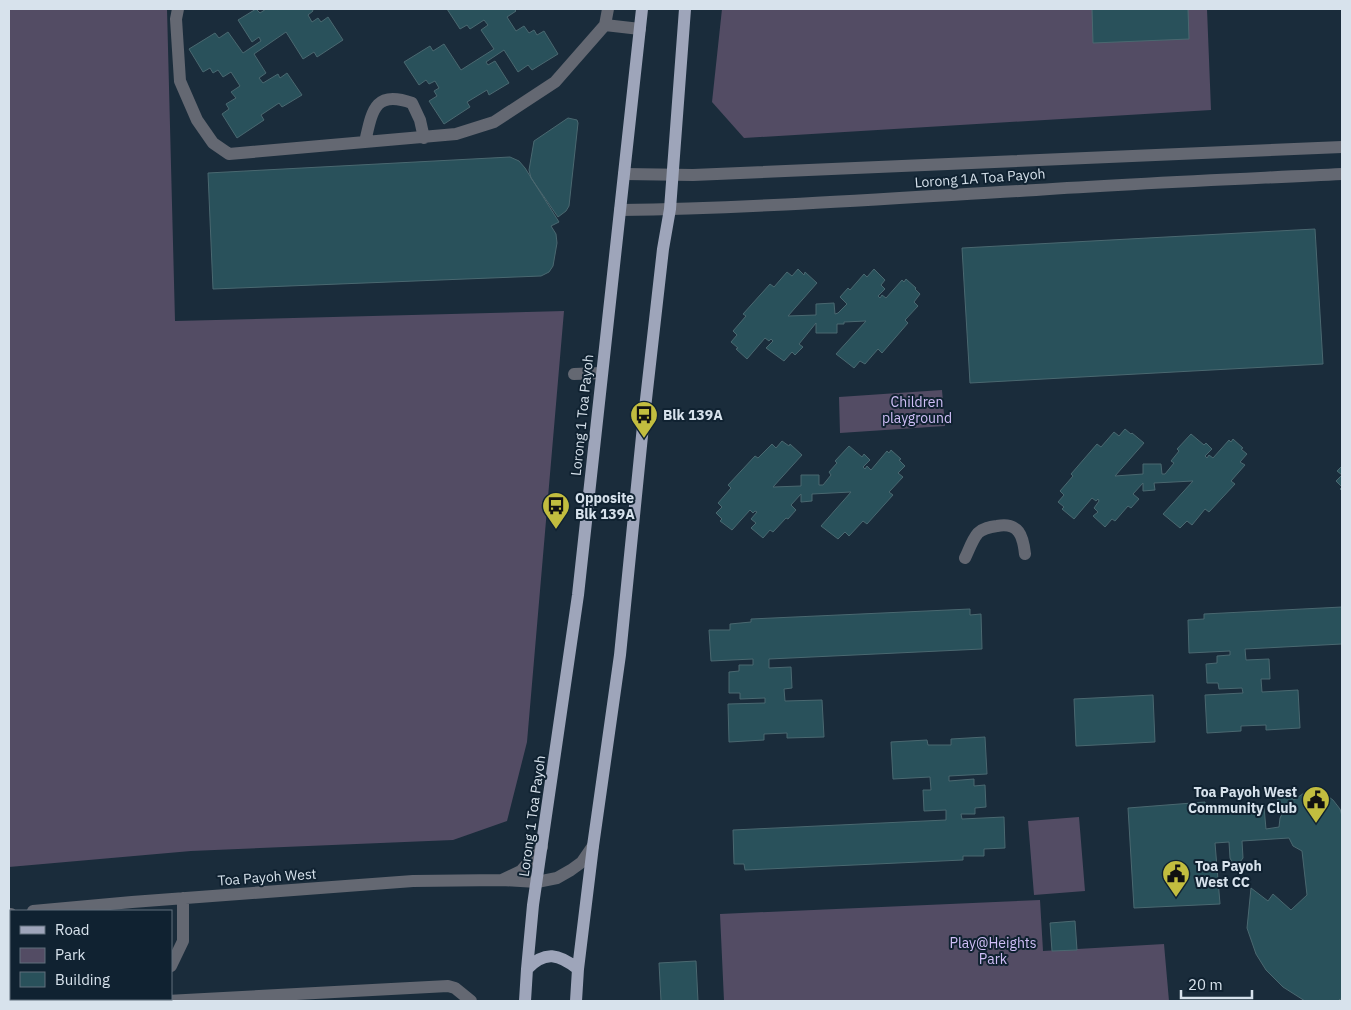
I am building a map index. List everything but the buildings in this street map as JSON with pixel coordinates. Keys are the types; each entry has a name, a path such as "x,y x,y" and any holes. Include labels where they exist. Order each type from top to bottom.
{"main road":[{"name":"Lorong 1 Toa Payoh","path":"525,1001 526,969 537,882 578,595 642,9"},
{"path":"576,1001 578,969 593,846 620,655 643,426 663,249 670,209 685,9"},
{"path":"526,969 532,963 551,955 564,958 578,969"}],"street":[{"path":"178,9 176,19 180,81 197,120 214,144 229,154 424,138 456,134 494,122 555,82 605,25 608,9"},
{"path":"605,25 640,29"},
{"path":"365,142 370,118 378,103 398,97 412,102 420,120 424,138"},
{"name":"Lorong 1A Toa Payoh","path":"624,174 672,175 1342,146"},
{"name":"Lorong 1A Toa Payoh","path":"620,210 929,197 1342,174"},
{"path":"574,374 601,373"},
{"path":"965,558 979,533 986,528 1005,525 1018,530 1022,536 1026,554"},
{"name":"Toa Payoh West","path":"44,910 413,881 502,880 537,882 557,878 571,870 582,862 593,846"},
{"name":"Toa Payoh West","path":"502,880 521,871 542,847"},
{"path":"172,964 183,941 182,898"},
{"path":"167,1001 448,986 455,988 471,1001"},
{"path":"44,1001 64,1000"}],"green space":[{"path":"9,9 167,9 175,321 564,311 527,742 507,821 453,840 191,851 9,867"},
{"path":"722,9 1207,9 1211,110 744,138 712,102"},
{"name":"Children playground","path":"942,390 945,426 840,433 839,397"},
{"path":"1079,817 1085,891 1034,895 1028,821"},
{"name":"Play@Heights Park","path":"1040,900 1043,951 1164,944 1169,1001 724,1001 720,914"}],"place":[{"name":"Blk 139A","path":"644,439"},
{"name":"Opposite Blk 139A","path":"556,530"},
{"name":"Toa Payoh West Community Club","path":"1316,824"},
{"name":"Toa Payoh West CC","path":"1176,898"}]}
